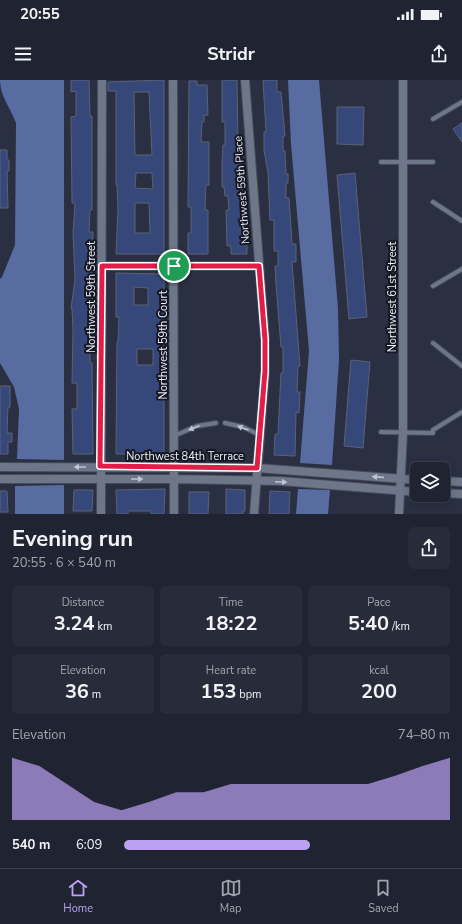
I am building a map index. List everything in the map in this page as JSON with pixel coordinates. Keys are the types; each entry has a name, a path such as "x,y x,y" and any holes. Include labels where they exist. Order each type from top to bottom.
{"street":[{"name":"Northwest 59th Street","path":"101,514 102,80"},
{"name":"Northwest 59th Court","path":"173,80 174,514"},
{"name":"Northwest 59th Place","path":"245,80 265,340 265,371 254,514"},
{"name":"Northwest 61st Street","path":"399,514 402,479 403,432 403,80"},
{"path":"102,266 259,266"},
{"name":"Northwest 84th Terrace","path":"0,467 100,466 257,468 410,480"},
{"name":"Northwest 84th Terrace","path":"0,479 174,478 256,481 410,492"},
{"path":"450,481 462,482"},
{"path":"450,493 462,494"}],"lane":[{"path":"433,119 462,102"},
{"path":"380,162 433,162"},
{"path":"433,202 462,222"},
{"path":"433,286 462,268"},
{"path":"433,343 462,366"},
{"path":"381,432 433,432 462,412"},
{"path":"174,436 197,426 216,423"},
{"path":"225,423 243,427 260,435"}],"water":[{"path":"0,80 64,80 64,460 17,459 19,409 14,387 0,363 0,279 15,245 16,123 3,96"},
{"path":"288,80 319,80 338,308 339,360 332,465 300,463 309,351 291,144"},
{"path":"64,485 64,514 15,514 15,486"},
{"path":"298,489 330,490 328,514 296,514"}],"building":[{"path":"71,80 89,80 90,116 92,116 92,210 90,210 89,232 93,232 93,241 90,241 92,275 90,297 93,297 90,363 92,363 93,454 73,454 72,409 77,409 77,383 72,383 73,330 71,309 75,279 73,233 75,203 72,203 71,117 76,116 76,91 71,92"},
{"path":"164,80 164,254 116,254 118,209 116,185 116,91 108,91 108,82","holes":["134,92 149,92 152,155 135,155","136,173 152,173 153,189 135,188","135,203 149,203 150,233 135,233"]},
{"path":"222,80 237,80 238,144 241,162 243,210 246,210 246,219 243,219 243,232 247,233 247,254 231,254 231,246 227,246 226,210 229,210 228,196 225,196 224,187 222,187 225,122 222,122"},
{"path":"263,80 277,80 277,92 281,92 285,136 283,136 283,151 285,151 286,174 288,174 288,183 286,183 286,198 289,198 292,244 296,244 296,262 292,262 300,366 298,366 297,392 300,392 299,413 296,412 295,456 274,455 275,434 278,434 281,373 283,373 283,347 281,347 275,266 278,266 278,251 274,251 274,220 270,220 268,173 264,150 264,132 266,132"},
{"path":"189,81 197,81 197,85 207,85 208,115 204,115 204,122 202,122 201,142 209,142 209,185 206,185 205,210 208,210 208,254 188,254 188,233 191,233 191,207 188,207"},
{"path":"337,107 364,107 363,145 337,144"},
{"path":"462,123 462,142 453,129"},
{"path":"0,150 7,150 7,160 9,160 9,171 7,171 8,208 0,208"},
{"path":"355,173 367,317 349,319 337,175"},
{"path":"116,273 164,274 164,454 116,454 117,342 119,317 116,317","holes":["134,287 148,288 148,305 134,305","137,349 153,349 153,365 137,365"]},
{"path":"351,360 370,362 363,448 344,446"},
{"path":"0,386 10,386 10,407 8,407 7,433 12,433 12,442 8,442 8,454 0,454"},
{"path":"165,489 164,514 151,514 151,511 128,511 128,514 117,514 116,490"},
{"path":"226,489 245,490 245,511 243,511 243,514 226,514"},
{"path":"74,490 93,490 92,511 73,511"},
{"path":"0,491 7,491 8,512 0,512"},
{"path":"270,491 290,492 289,514 269,514"},
{"path":"189,492 209,492 208,514 189,514"}],"route":[{"path":"102,266 174,266 259,266 265,340 265,371 257,468 100,466 102,266"}]}
